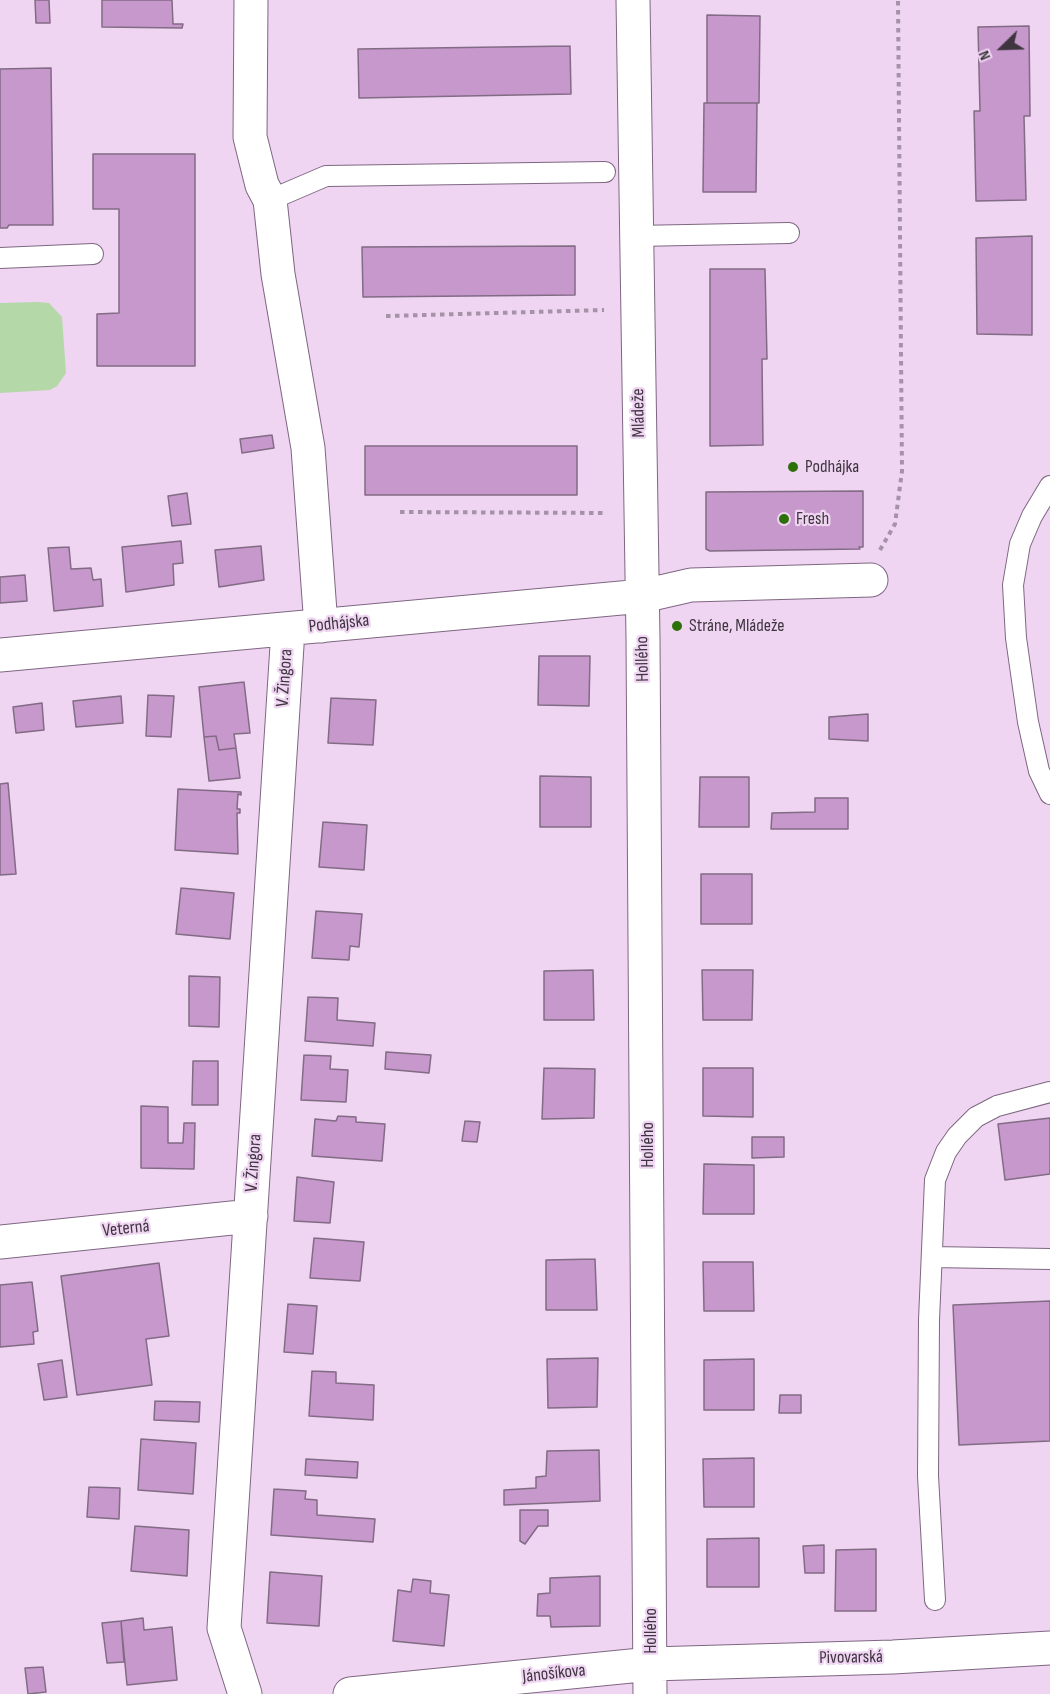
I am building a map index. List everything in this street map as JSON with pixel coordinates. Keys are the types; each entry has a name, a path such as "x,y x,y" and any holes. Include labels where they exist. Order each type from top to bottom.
{"street":[{"path":"251,0 250,137 262,185 270,201 278,274 308,448 321,626"},
{"name":"Mládeže","path":"633,0 643,596"},
{"path":"643,596 691,585 871,580"},
{"name":"Podhájska","path":"0,655 643,596"},
{"name":"Hollého","path":"643,596 651,1679"},
{"name":"V. Žingora","path":"245,1694 224,1628 288,630"},
{"name":"Veterná","path":"0,1242 251,1216"},
{"name":"Pivovarská","path":"651,1679 893,1658 1050,1648"},
{"name":"Jánošíkova","path":"350,1694 651,1679"}],"lane":[{"path":"270,201 326,176 604,172"},
{"path":"636,236 789,233"},
{"path":"0,258 93,254"},
{"path":"1050,486 1032,516 1020,544 1014,585 1016,638 1028,723 1039,771 1050,794"},
{"path":"935,1600 928,1476 935,1180 946,1152 957,1136 976,1117 997,1106 1050,1092"},
{"path":"932,1257 1050,1259"}],"path":[{"path":"871,580 877,555 895,524 902,471 898,0"},
{"path":"386,316 605,310"},
{"path":"400,512 608,513"}],"green space":[{"path":"0,303 49,303 62,317 66,373 57,386 50,390 0,393"}],"building":[{"path":"35,0 49,0 50,23 36,23"},
{"path":"102,0 172,0 173,24 183,24 182,28 102,27"},
{"path":"707,15 760,16 759,103 707,103"},
{"path":"1029,26 1030,116 1024,116 1026,200 976,201 974,111 980,111 978,27"},
{"path":"570,46 571,94 359,98 358,49"},
{"path":"51,68 53,225 9,225 7,228 0,228 0,69"},
{"path":"704,103 757,103 756,192 703,192"},
{"path":"93,154 195,154 195,366 97,366 97,314 119,313 119,209 93,209"},
{"path":"1032,236 1032,335 977,334 976,238"},
{"path":"575,246 575,295 363,297 362,247"},
{"path":"710,269 765,269 767,359 762,359 763,445 710,446"},
{"path":"272,435 274,448 242,453 240,439"},
{"path":"365,446 577,446 577,495 365,495"},
{"name":"Fresh","path":"863,491 863,547 859,547 860,549 710,551 706,549 706,492"},
{"path":"187,493 191,524 172,526 168,496"},
{"path":"181,541 183,563 173,564 174,585 126,592 122,547"},
{"path":"261,546 264,580 219,587 215,550"},
{"path":"69,547 71,569 91,568 93,580 101,579 103,606 54,611 48,548"},
{"path":"25,575 27,601 0,603 0,577"},
{"path":"539,656 590,656 589,706 538,705"},
{"path":"244,682 250,733 234,734 236,748 219,750 216,736 204,737 199,687"},
{"path":"148,695 174,696 171,737 146,736"},
{"path":"121,696 123,723 76,727 73,701"},
{"path":"331,698 376,700 373,745 328,743"},
{"path":"42,703 44,730 16,733 13,707"},
{"path":"868,714 868,741 829,739 829,717"},
{"path":"216,736 219,750 236,748 240,778 209,781 204,737"},
{"path":"540,776 591,777 591,827 540,827"},
{"path":"700,777 749,777 749,827 699,827"},
{"path":"8,783 16,874 0,875 0,784"},
{"path":"178,789 241,792 241,795 238,794 237,809 240,809 240,813 237,813 238,854 175,850"},
{"path":"815,798 848,798 848,829 771,829 772,813 815,812"},
{"path":"323,822 367,825 364,870 319,867"},
{"path":"701,874 752,874 752,924 701,924"},
{"path":"181,888 234,893 230,939 176,934"},
{"path":"316,911 362,914 359,947 350,946 349,960 312,958"},
{"path":"593,970 594,1020 544,1020 544,971"},
{"path":"702,970 753,970 752,1020 703,1020"},
{"path":"189,976 220,977 219,1027 189,1026"},
{"path":"308,997 338,998 337,1020 375,1023 373,1046 305,1041"},
{"path":"386,1052 431,1055 429,1073 385,1069"},
{"path":"304,1055 331,1056 330,1069 348,1070 346,1102 301,1100"},
{"path":"193,1061 218,1061 218,1105 192,1105"},
{"path":"544,1068 595,1069 594,1118 542,1119"},
{"path":"703,1068 753,1068 753,1117 703,1116"},
{"path":"141,1106 168,1107 168,1143 183,1143 184,1123 195,1123 194,1169 141,1168"},
{"path":"338,1116 356,1117 356,1122 385,1124 382,1161 312,1156 315,1119 336,1121"},
{"path":"1050,1118 1050,1174 1005,1180 998,1124"},
{"path":"465,1121 480,1122 477,1142 462,1141"},
{"path":"752,1137 784,1137 784,1157 752,1158"},
{"path":"704,1164 754,1165 754,1214 703,1214"},
{"path":"297,1177 334,1182 330,1223 294,1221"},
{"path":"314,1238 364,1242 360,1281 310,1278"},
{"path":"595,1259 597,1310 546,1310 546,1260"},
{"path":"703,1262 753,1262 754,1311 704,1311"},
{"path":"159,1263 169,1336 146,1339 152,1385 77,1395 61,1276"},
{"path":"32,1282 38,1331 33,1332 34,1344 0,1347 0,1285"},
{"path":"1050,1301 1050,1441 959,1445 953,1305"},
{"path":"288,1304 317,1306 313,1354 284,1352"},
{"path":"598,1358 597,1407 548,1408 547,1359"},
{"path":"754,1359 754,1410 704,1410 704,1360"},
{"path":"62,1360 67,1397 44,1400 38,1364"},
{"path":"312,1371 336,1372 336,1383 374,1385 373,1420 309,1416"},
{"path":"780,1395 801,1395 801,1413 779,1413"},
{"path":"155,1401 200,1402 199,1422 154,1420"},
{"path":"141,1439 196,1443 193,1494 138,1490"},
{"path":"599,1450 600,1501 504,1505 504,1490 536,1488 536,1477 546,1476 547,1451"},
{"path":"754,1458 754,1507 704,1507 703,1459"},
{"path":"306,1459 358,1462 357,1478 305,1475"},
{"path":"89,1487 120,1488 119,1519 87,1517"},
{"path":"274,1489 306,1491 305,1499 317,1500 317,1515 375,1519 373,1542 271,1535"},
{"path":"520,1510 548,1510 548,1526 538,1526 525,1544 520,1541"},
{"path":"135,1526 189,1530 187,1576 131,1571"},
{"path":"759,1538 759,1587 707,1587 707,1539"},
{"path":"824,1545 824,1573 805,1573 803,1546"},
{"path":"876,1549 876,1611 835,1611 836,1550"},
{"path":"270,1572 322,1576 319,1626 267,1623"},
{"path":"600,1576 600,1626 551,1627 550,1616 537,1616 538,1594 550,1593 550,1578"},
{"path":"413,1579 431,1581 430,1593 449,1595 444,1646 393,1641 398,1590 411,1592"},
{"path":"143,1618 144,1630 172,1627 177,1680 127,1685 121,1621"},
{"path":"121,1621 124,1662 107,1663 102,1623"},
{"path":"43,1667 46,1692 28,1694 25,1668"}],"place":[{"name":"Podhájka","path":"793,467"},
{"name":"Fresh","path":"784,519"},
{"name":"Stráne, Mládeže","path":"677,626"}]}
